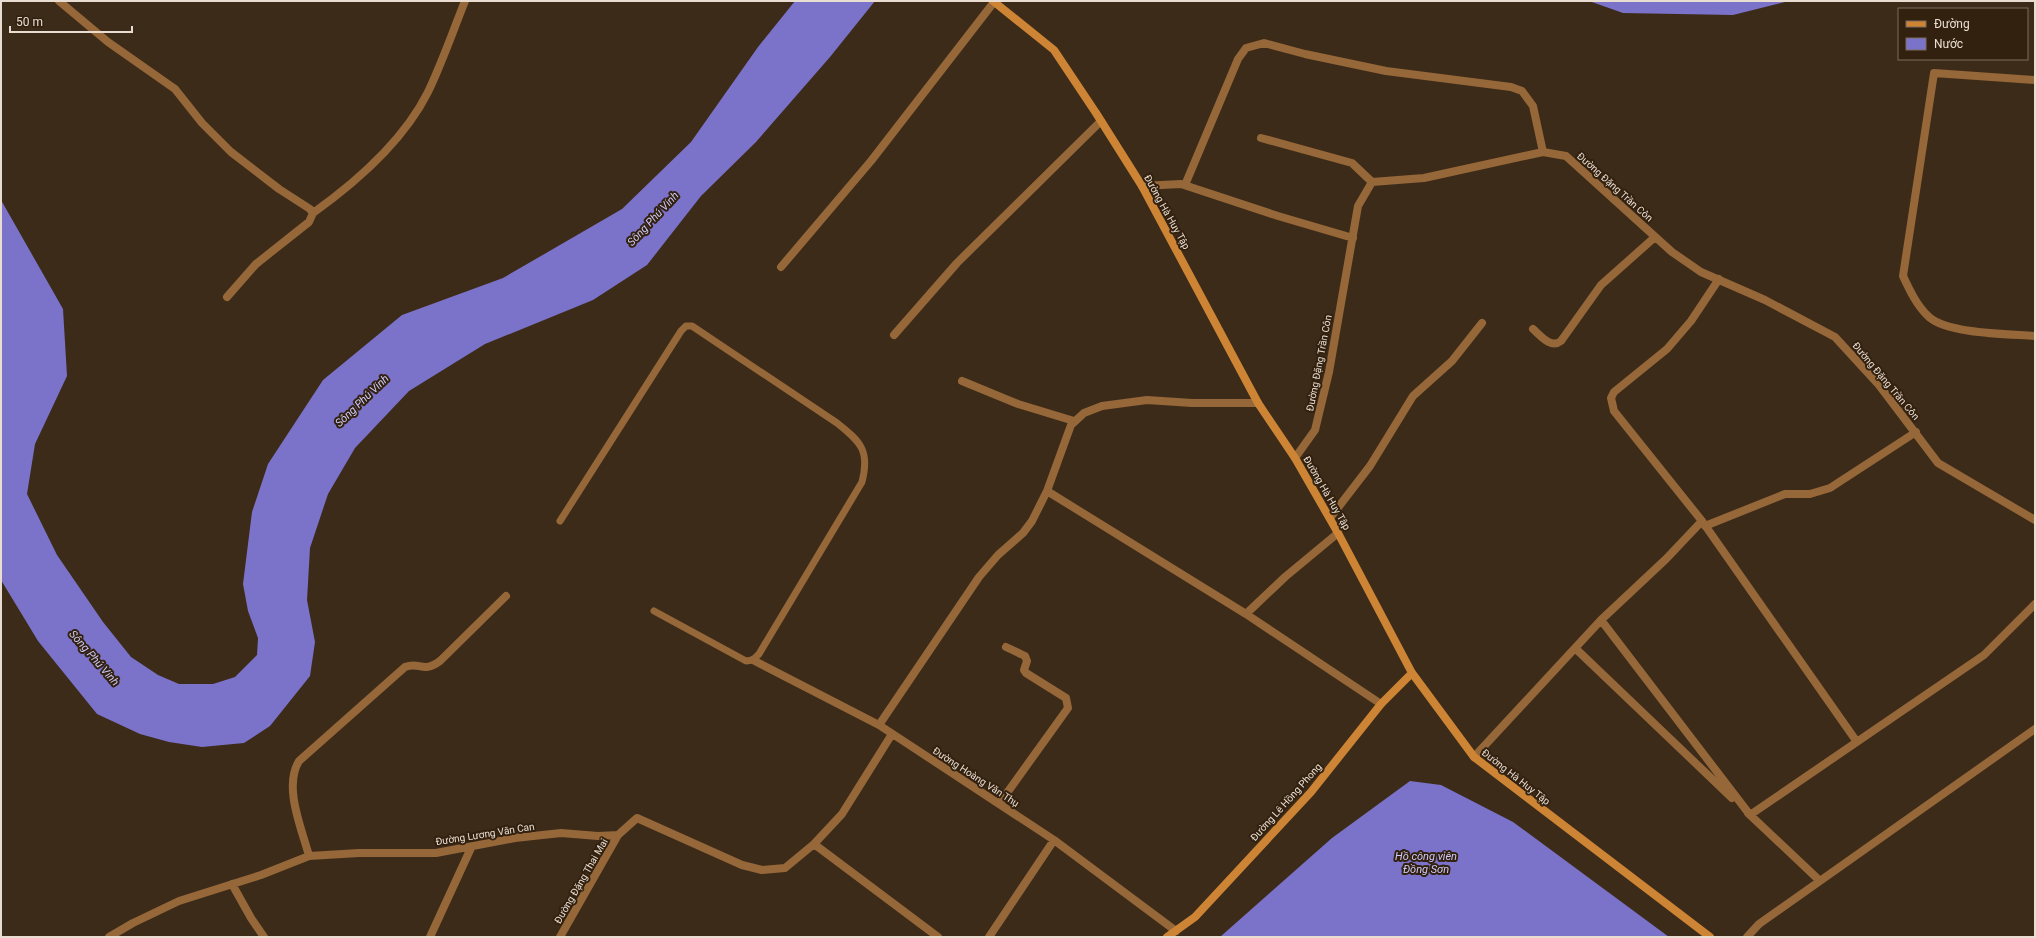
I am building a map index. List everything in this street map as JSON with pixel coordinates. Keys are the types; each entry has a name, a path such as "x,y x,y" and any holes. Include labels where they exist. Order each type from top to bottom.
{"main road":[{"name":"Đường Hà Huy Tập","path":"994,1 1054,50 1142,186 1258,403 1295,458 1330,518 1412,673 1474,757 1710,937"},
{"name":"Đường Lê Hồng Phong","path":"1167,937 1195,917 1310,792 1381,704 1412,673"}],"street":[{"path":"59,1 108,42 165,81 231,152 279,189 310,209 313,213"},
{"path":"227,297 256,264 309,222 313,213 342,192 373,163 416,112 427,92 465,1"},
{"path":"781,267 871,162 994,1"},
{"path":"1185,185 1238,59 1246,48 1264,43 1305,54 1386,70 1511,87 1522,91 1533,106 1543,152"},
{"path":"2035,80 1934,73 1903,276 1912,297 1930,318 1950,328 2035,336"},
{"path":"894,335 957,263 1101,122"},
{"path":"1261,138 1352,163 1372,182"},
{"name":"Đường Đặng Trần Côn","path":"1295,458 1315,430 1329,372 1358,206 1372,182 1424,178 1543,152 1566,156 1672,252 1701,272 1719,279 1798,317 1835,337 1879,384 1938,463 2035,520"},
{"path":"1142,186 1168,184 1185,185 1278,216 1353,238"},
{"path":"1532,329 1551,344 1558,344 1561,342 1601,285 1656,237"},
{"path":"1719,279 1692,321 1667,349 1624,382 1614,392 1611,398 1614,411 1703,523 1857,742"},
{"path":"1330,518 1370,466 1413,396 1452,361 1482,323"},
{"path":"962,381 1018,404 1074,421"},
{"path":"879,725 979,577 998,555 1023,534 1032,521 1047,491 1074,421 1084,413 1102,406 1129,402 1258,403"},
{"path":"1474,757 1601,620 1703,523 1785,494 1810,494 1830,488 1916,432"},
{"path":"1047,491 1246,614 1381,704"},
{"path":"1246,614 1285,577 1338,533"},
{"path":"309,856 293,793 293,770 298,761 405,667 411,665 426,668 432,667 440,661 506,596"},
{"path":"1750,815 1984,655 2035,604"},
{"path":"1601,620 1750,815"},
{"path":"999,804 1068,708 1066,698 1026,673 1024,670 1027,660 1025,656 1006,647"},
{"path":"1575,648 1820,881"},
{"name":"Đường Hoàng Văn Thụ","path":"753,660 879,725 1054,840 1176,931"},
{"path":"1748,937 1759,924 2035,729"},
{"path":"618,835 638,818 742,865 762,870 785,868 814,844 842,814 892,734"},
{"name":"Đường Lương Văn Can","path":"109,937 133,923 179,901 232,884 309,856 359,853 436,853 471,848 514,838 562,833 598,836 618,835"},
{"name":"Đường Đặng Thai Mai","path":"560,937 618,835"},
{"path":"989,937 1054,840"},
{"path":"814,844 938,937"},
{"path":"430,937 471,848"},
{"path":"232,884 250,918 264,937"}],"lane":[{"path":"560,521 681,331 686,326 692,326 837,423 853,436 865,454 866,466 862,482 759,654 753,660 746,661 654,611"}],"water":[{"name":"Sông Phú Vinh","path":"795,1 875,1 830,57 756,142 701,196 647,265 593,300 485,344 409,391 355,448 328,494 310,548 307,600 315,642 310,676 270,726 244,743 202,747 169,742 140,734 97,714 38,641 1,580 1,200 63,309 67,376 35,444 27,494 57,555 103,622 131,657 158,675 179,684 213,684 235,677 257,655 258,638 248,611 243,584 252,512 268,464 323,380 402,315 503,278 622,209 691,142 758,47"},
{"path":"1589,1 1789,1 1733,15 1623,13"},
{"name":"Hồ công viên Đồng Sơn","path":"1410,781 1441,785 1513,822 1669,937 1220,937 1332,838"}]}
